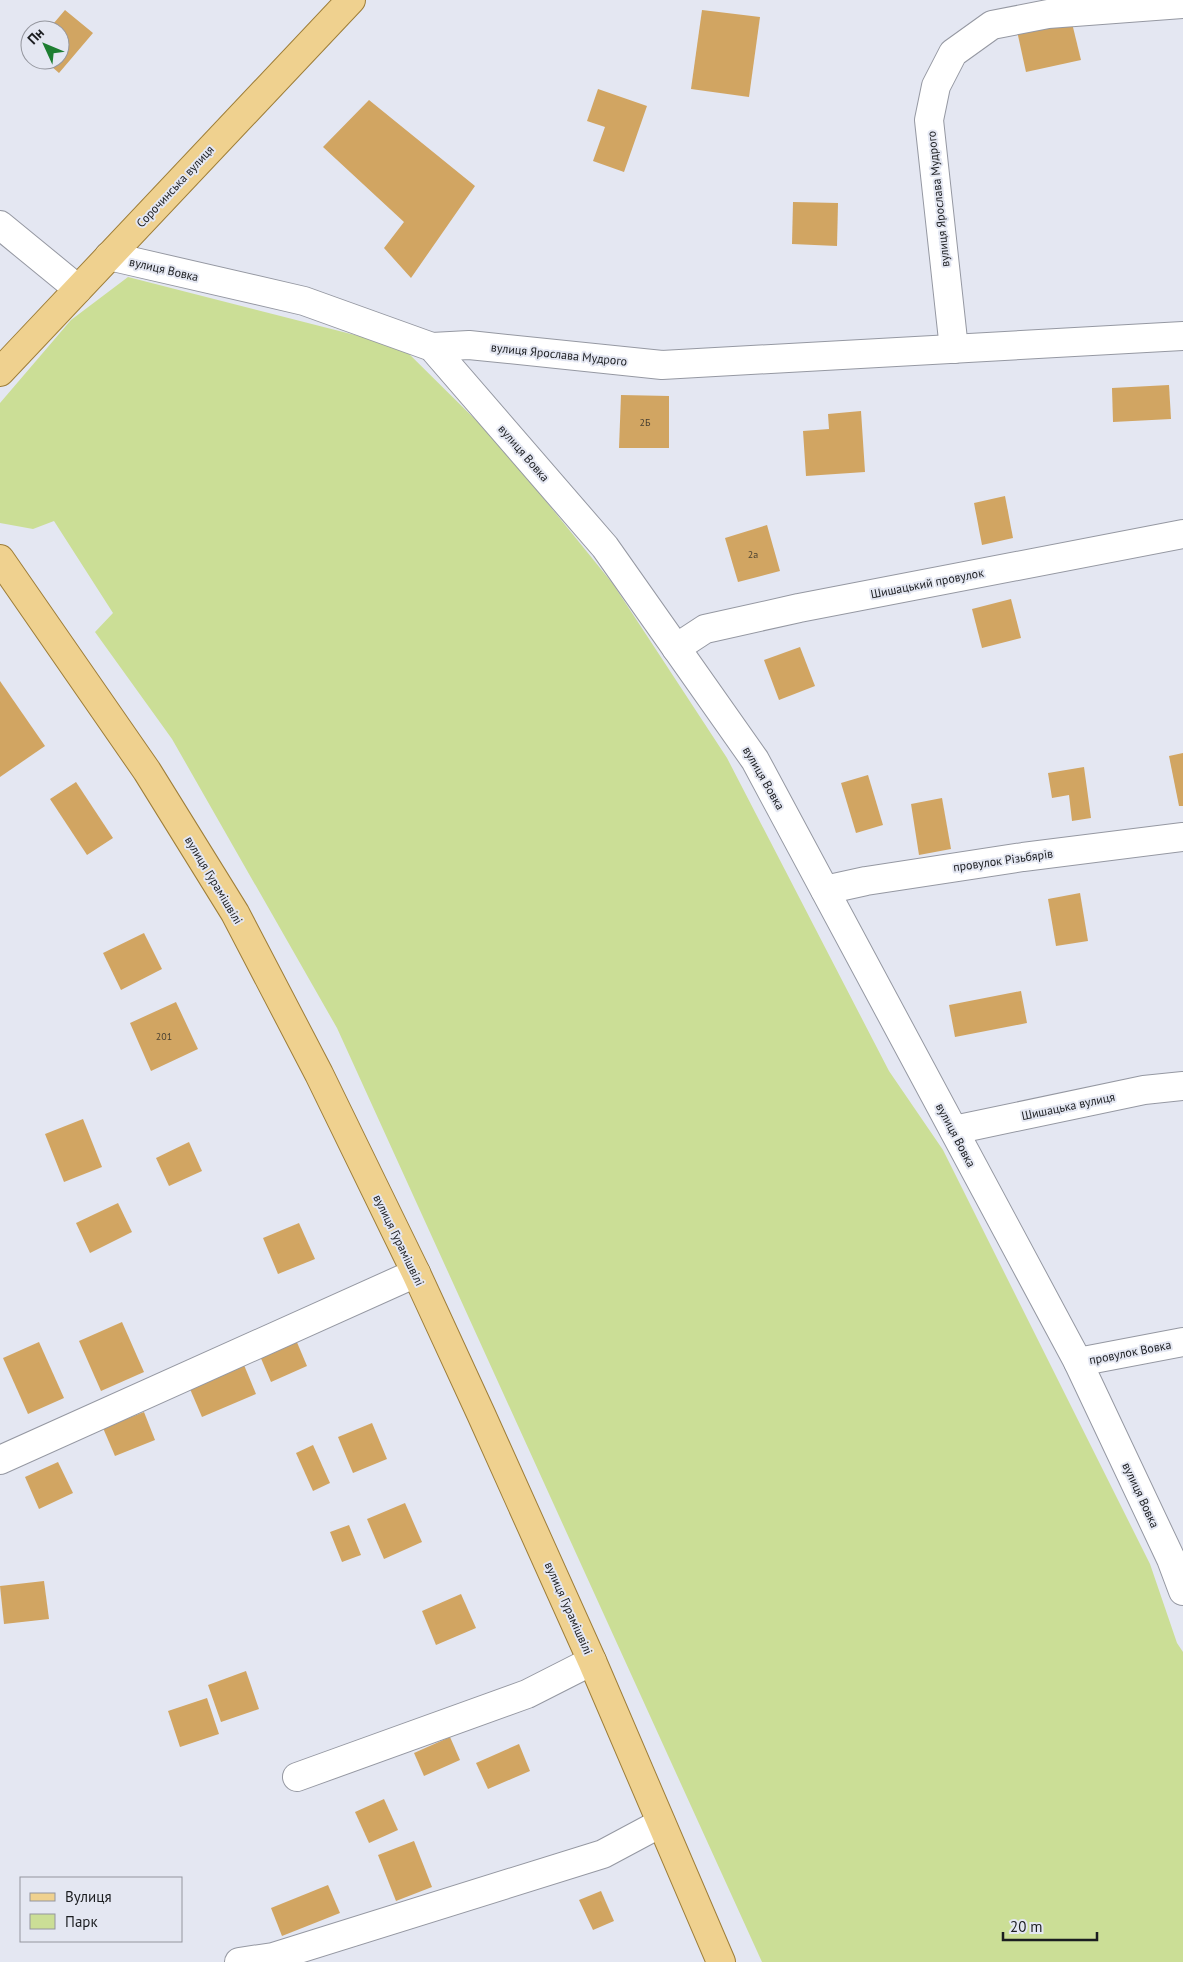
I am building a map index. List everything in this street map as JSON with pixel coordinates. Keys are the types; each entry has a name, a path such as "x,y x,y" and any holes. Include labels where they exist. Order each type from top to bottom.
{"main road":[{"name":"Сорочинська вулиця","path":"0,372 351,0"},
{"name":"вулиця Гурамішвілі","path":"0,559 147,771 235,913 319,1074 416,1273 592,1660 721,1962"}],"street":[{"name":"вулиця Ярослава Мудрого","path":"954,349 929,120 936,86 953,53 992,25 1048,14 1183,4"},
{"path":"0,225 78,289"},
{"name":"вулиця Вовка","path":"109,256 304,301 432,347 605,546 755,760 1078,1362 1177,1557 1183,1591"},
{"name":"вулиця Ярослава Мудрого","path":"432,347 469,345 662,365 1183,336"},
{"name":"Шишацький провулок","path":"676,648 705,629 771,614 1183,534"},
{"name":"провулок Різьбярів","path":"825,890 866,881 1023,856 1183,837"},
{"name":"Шишацька вулиця","path":"954,1130 1144,1090 1183,1086"},
{"path":"0,1460 416,1273"},
{"name":"провулок Вовка","path":"1078,1362 1183,1342"},
{"path":"297,1776 528,1694 592,1660"},
{"path":"239,1962 273,1957 603,1854 661,1823"}],"green space":[{"path":"128,277 402,347 498,442 613,584 727,758 889,1071 943,1150 1150,1564 1177,1643 1183,1652 1183,1962 762,1962 337,1028 172,739 95,632 113,613 54,521 33,529 0,523 0,403 71,320"}],"building":[{"path":"65,10 93,33 70,60 70,20 56,20"},
{"path":"702,10 760,17 749,97 691,89"},
{"path":"1071,19 1081,60 1026,72 1017,31"},
{"path":"598,89 647,106 624,172 593,161 605,127 587,121"},
{"path":"369,100 475,186 411,278 384,248 404,222 323,147"},
{"path":"793,202 838,203 837,246 792,244"},
{"path":"1169,385 1171,419 1113,422 1112,388"},
{"path":"621,395 669,396 669,448 619,448"},
{"path":"861,411 865,472 806,476 803,431 829,429 828,414"},
{"path":"1005,496 1013,538 982,545 974,503"},
{"path":"767,525 780,571 738,582 725,538"},
{"path":"1011,599 1021,638 982,648 972,609"},
{"path":"800,647 815,686 779,700 764,660"},
{"path":"0,681 45,746 0,777"},
{"path":"1183,753 1183,806 1179,806 1169,756"},
{"path":"1084,767 1091,818 1072,821 1069,795 1052,798 1048,773"},
{"path":"868,775 883,825 856,833 841,783"},
{"path":"76,782 113,838 87,855 50,799"},
{"path":"942,798 951,849 919,855 911,804"},
{"path":"1080,893 1088,941 1056,946 1048,899"},
{"path":"144,933 162,969 121,990 103,953"},
{"path":"1021,991 1027,1023 955,1037 949,1005"},
{"path":"176,1002 198,1049 151,1071 130,1023"},
{"path":"83,1119 102,1167 64,1182 45,1134"},
{"path":"189,1142 202,1171 169,1186 156,1158"},
{"path":"118,1203 132,1232 90,1253 76,1223"},
{"path":"299,1223 315,1259 278,1274 263,1238"},
{"path":"122,1322 144,1372 101,1391 79,1341"},
{"path":"296,1340 307,1366 271,1382 260,1356"},
{"path":"39,1342 64,1398 28,1414 3,1358"},
{"path":"244,1365 256,1394 202,1417 190,1389"},
{"path":"144,1412 155,1440 115,1456 103,1428"},
{"path":"372,1423 387,1459 353,1473 338,1437"},
{"path":"313,1445 330,1483 313,1491 296,1453"},
{"path":"58,1462 73,1493 39,1509 25,1477"},
{"path":"405,1503 422,1542 384,1559 367,1519"},
{"path":"349,1525 361,1555 342,1562 330,1532"},
{"path":"44,1581 49,1619 4,1624 0,1586"},
{"path":"461,1594 476,1628 436,1645 422,1611"},
{"path":"246,1671 259,1709 221,1722 208,1685"},
{"path":"207,1698 219,1734 180,1747 168,1711"},
{"path":"450,1737 460,1760 424,1776 414,1753"},
{"path":"519,1744 530,1771 488,1789 476,1763"},
{"path":"384,1799 398,1830 369,1843 355,1812"},
{"path":"414,1841 432,1887 396,1901 378,1855"},
{"path":"328,1885 340,1913 282,1936 271,1908"},
{"path":"601,1891 614,1921 593,1930 579,1900"}]}
